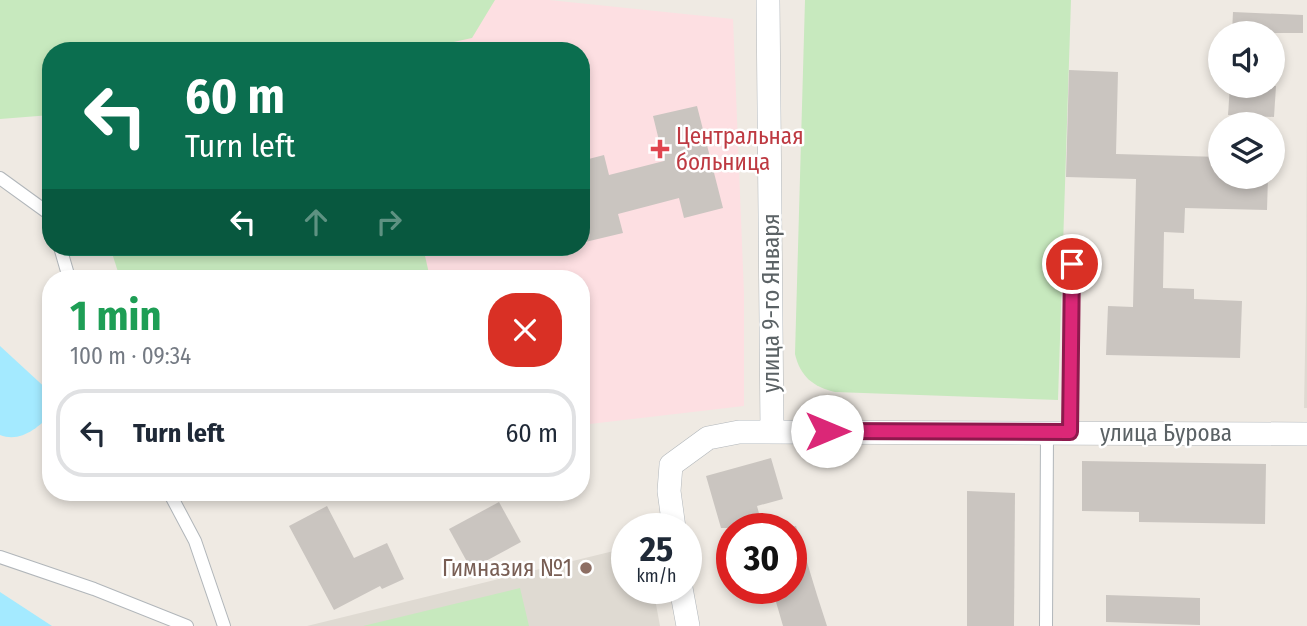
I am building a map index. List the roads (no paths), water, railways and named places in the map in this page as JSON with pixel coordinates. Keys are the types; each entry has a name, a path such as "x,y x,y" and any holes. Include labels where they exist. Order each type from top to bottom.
{"street":[{"name":"улица 9-го Января","path":"768,0 772,431"},
{"name":"улица Бурова","path":"772,431 1307,434"},
{"path":"672,513 669,491 671,465 708,438 739,432 772,431"},
{"path":"684,604 688,626"}],"lane":[{"path":"0,178 42,208"},
{"path":"1046,626 1072,264"},
{"path":"174,501 195,541 224,626"},
{"path":"0,557 94,589 187,626"}],"water":[{"path":"0,346 42,385 42,422 21,436 0,435"},
{"path":"0,592 52,626 0,626"}],"place":[{"name":"Центральная больница","path":"660,149"},
{"name":"Гимназия №1","path":"586,568"}]}
